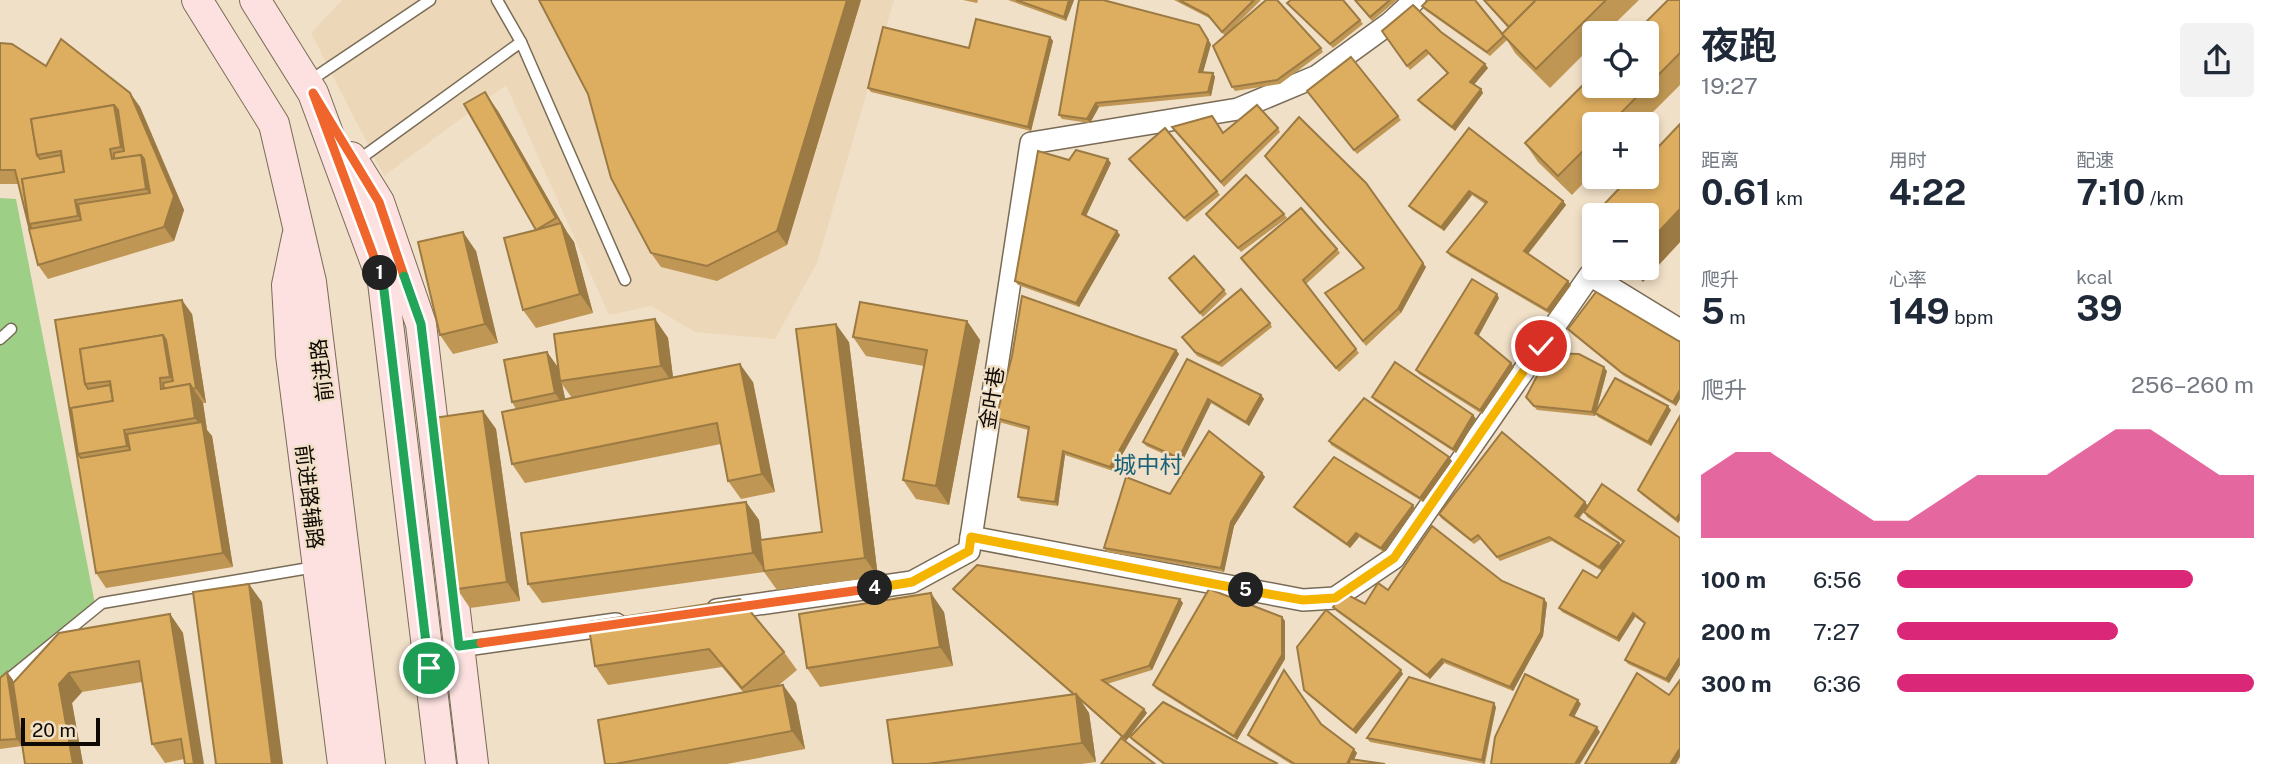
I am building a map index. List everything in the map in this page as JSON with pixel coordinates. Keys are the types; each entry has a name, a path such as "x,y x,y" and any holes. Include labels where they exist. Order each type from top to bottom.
{"main road":[{"name":"前进路","path":"197,0 274,124 311,282 331,564 370,764"},
{"path":"255,0 379,202 421,324 473,764"},
{"path":"310,88 383,282 441,764"},
{"name":"前进路辅路","path":"331,564 343,764"}],"street":[{"name":"金叶巷","path":"971,537 1031,143 1238,109 1317,76 1390,23 1415,0"},
{"path":"692,613 912,582 969,551 971,537 1303,600 1335,598 1394,558 1590,275 1680,330"},
{"path":"459,646 638,621"}],"lane":[{"path":"310,88 430,0"},
{"path":"497,0 522,42 625,280"},
{"path":"355,163 522,42"},
{"path":"0,339 11,329"},
{"path":"0,686 102,603 331,564"}],"shaded area":[{"path":"342,0 894,0 817,263 775,339 695,332 651,306 609,315 506,85 384,176 311,33"}],"green space":[{"path":"0,198 16,199 95,604 0,680"}],"building":[{"path":"539,0 847,0 777,231 707,266 651,253 611,178 588,94"},
{"path":"1016,0 1069,0 1064,17"},
{"path":"1079,0 1103,0 1199,25 1208,40 1199,72 1213,73 1208,92 1096,103 1087,119 1059,115"},
{"path":"1179,0 1254,0 1222,32 1208,15"},
{"path":"1266,0 1277,0 1321,48 1277,80 1232,87 1213,46"},
{"path":"1291,0 1343,0 1360,20 1330,44 1287,3"},
{"path":"1355,0 1390,0 1370,17"},
{"path":"1428,0 1475,0 1504,36 1487,52 1422,6"},
{"path":"1484,0 1536,0 1509,27"},
{"path":"1536,0 1606,0 1536,69 1502,34"},
{"path":"1668,0 1680,0 1680,53 1659,74 1659,21 1647,21"},
{"path":"1413,5 1441,32 1485,64 1470,82 1481,89 1452,127 1418,100 1448,73 1426,50 1407,66 1382,31"},
{"path":"976,19 1050,37 1028,127 868,88 883,27 969,48"},
{"path":"61,39 130,93 174,196 164,227 38,265 29,229 81,220 78,204 150,193 141,155 114,159 114,153 124,151 118,110 114,105 31,119 37,155 40,159 61,155 64,172 22,179 29,227 15,170 0,170 0,43 12,44 46,66"},
{"path":"1351,57 1398,116 1354,150 1307,91"},
{"path":"1582,86 1582,98 1636,98 1622,112 1582,112 1582,152 1558,176 1525,143"},
{"path":"485,92 556,218 536,230 464,104"},
{"path":"114,105 121,147 110,149 112,159 141,155 146,189 75,200 78,216 29,224 22,179 64,172 61,151 37,155 31,119"},
{"path":"1257,105 1278,128 1221,182 1172,127 1212,116 1223,133"},
{"path":"1299,117 1366,183 1423,263 1398,309 1363,341 1325,293 1364,268 1265,156"},
{"path":"1680,124 1680,209 1659,231 1659,203 1605,203 1619,189 1659,189 1659,146"},
{"path":"1165,128 1217,191 1184,218 1129,159"},
{"path":"1469,128 1563,201 1524,251 1568,281 1547,310 1447,252 1487,202 1469,191 1441,227 1409,206"},
{"path":"1076,150 1108,159 1082,214 1117,231 1076,303 1015,281 1038,151 1069,160"},
{"path":"1246,175 1284,214 1238,248 1206,214"},
{"path":"1301,208 1337,249 1303,280 1356,349 1336,368 1241,258"},
{"path":"561,223 580,294 523,310 504,238"},
{"path":"463,232 485,324 440,335 418,242"},
{"path":"1194,256 1224,290 1200,313 1169,278"},
{"path":"1472,279 1497,294 1475,333 1511,363 1480,410 1416,370"},
{"path":"1241,289 1270,323 1219,363 1195,352 1182,337"},
{"path":"1596,292 1680,342 1680,390 1673,402 1621,372 1568,329"},
{"path":"1022,296 1176,350 1110,467 1063,451 1055,502 1018,497 1029,427 996,418 1012,356"},
{"path":"182,300 196,388 193,389 190,384 164,389 163,383 173,381 163,335 80,349 88,389 110,385 113,401 71,408 78,454 81,458 130,450 127,434 202,422 223,553 96,573 55,320"},
{"path":"860,302 967,321 936,486 903,480 927,350 853,337"},
{"path":"655,319 661,366 560,381 554,334"},
{"path":"836,324 865,558 764,571 760,540 822,532 796,329"},
{"path":"163,335 170,377 160,378 161,389 190,384 195,418 124,430 127,446 78,454 71,408 113,401 110,381 85,384 80,349"},
{"path":"547,352 555,393 512,402 504,360"},
{"path":"1549,353 1579,354 1604,367 1592,412 1534,406 1526,397"},
{"path":"1187,359 1261,395 1246,422 1208,399 1179,458 1143,442"},
{"path":"1395,362 1473,415 1453,449 1372,397"},
{"path":"740,364 762,474 728,481 717,423 512,464 502,412"},
{"path":"1615,378 1668,406 1648,442 1595,413"},
{"path":"1364,398 1449,457 1420,498 1329,441"},
{"path":"483,411 507,582 457,589 433,418"},
{"path":"1680,416 1680,513 1676,519 1638,490"},
{"path":"1209,431 1262,473 1231,522 1221,568 1104,548 1126,477 1170,494"},
{"path":"1502,432 1585,502 1575,516 1619,543 1599,567 1549,537 1497,557 1478,535 1471,540 1439,514"},
{"path":"1334,457 1413,505 1381,548 1356,533 1347,544 1294,507"},
{"path":"1602,484 1680,538 1680,657 1666,679 1625,660 1645,623 1633,613 1617,638 1559,608 1583,570 1597,578 1624,541 1584,512"},
{"path":"746,502 753,553 528,584 521,533"},
{"path":"1432,526 1502,581 1544,599 1541,632 1510,687 1442,659 1427,675 1333,607 1344,593 1365,604 1378,583 1388,590"},
{"path":"977,565 1180,599 1149,666 1102,680 1144,709 1123,737 953,589"},
{"path":"249,584 272,764 216,764 193,592"},
{"path":"1209,589 1282,617 1282,655 1234,736 1153,685"},
{"path":"931,593 940,647 807,668 799,614"},
{"path":"740,599 784,652 742,688 709,649 595,666 588,622"},
{"path":"1326,610 1401,670 1353,730 1304,690 1297,647"},
{"path":"170,614 194,764 185,764 181,739 152,744 139,661 69,673 59,684 73,764 25,764 13,683 59,633"},
{"path":"1284,670 1321,724 1354,749 1347,764 1295,764 1248,735"},
{"path":"7,672 17,739 0,740 0,678"},
{"path":"1637,673 1669,695 1680,680 1680,748 1670,764 1585,764"},
{"path":"1525,674 1578,700 1570,715 1597,727 1575,764 1491,764 1495,737"},
{"path":"1409,677 1494,703 1482,760 1367,738"},
{"path":"783,685 792,731 605,764 598,720"},
{"path":"1076,694 1082,743 927,764 893,764 887,720"},
{"path":"1163,702 1278,764 1165,764 1130,737"},
{"path":"1121,738 1155,764 1101,764"},
{"path":"1350,759 1385,764 1349,764"}],"district":[{"name":"城中村","path":"1148,465"}],"route":[{"path":"429,668 383,282 313,93 379,202 421,324 459,646 912,582 969,551 971,537 1303,600 1335,598 1394,558 1541,346"}]}
